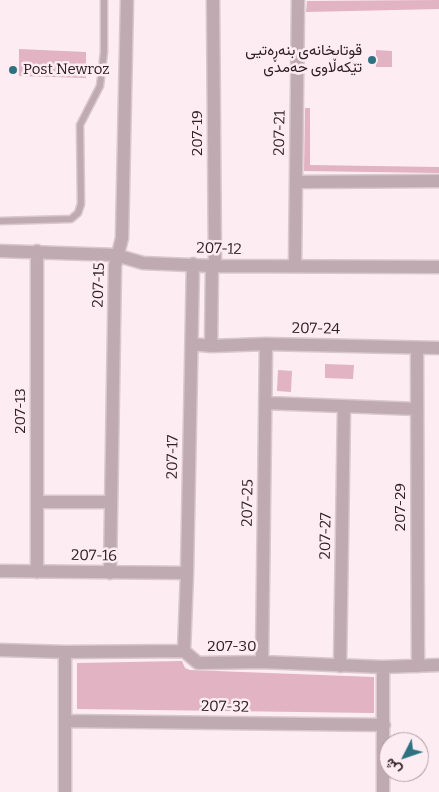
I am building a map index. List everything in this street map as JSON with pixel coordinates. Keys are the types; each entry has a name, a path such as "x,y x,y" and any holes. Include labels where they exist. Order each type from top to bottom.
{"street":[{"name":"207-15","path":"110,573 115,266 122,238 127,0"},
{"name":"207-19","path":"213,0 214,266"},
{"name":"207-21","path":"295,266 298,0"},
{"path":"296,182 439,180"},
{"name":"207-12","path":"0,250 117,255 144,263 214,266 439,267"},
{"name":"207-13","path":"37,251 37,572"},
{"name":"207-17","path":"184,651 193,264"},
{"path":"211,346 214,266"},
{"name":"207-24","path":"192,344 211,346 266,344 439,348"},
{"name":"207-25","path":"262,662 266,344"},
{"name":"207-29","path":"417,348 418,666"},
{"path":"266,403 417,409"},
{"name":"207-27","path":"340,666 344,407"},
{"path":"37,502 111,502"},
{"name":"207-16","path":"0,571 187,572"},
{"path":"0,650 65,652 184,651"},
{"name":"207-30","path":"184,651 198,663 262,662 383,667 439,665"},
{"path":"65,652 65,792"},
{"path":"383,667 383,792"},
{"name":"207-32","path":"66,721 384,725"}],"lane":[{"path":"0,221 71,219 78,213 81,204 80,125 100,86 104,52 104,0"}],"shaded area":[{"path":"439,0 439,9 306,12 307,1"},
{"path":"19,49 86,52 86,78 19,76"},
{"path":"376,50 392,51 392,67 376,67"},
{"path":"305,108 310,108 310,165 439,167 439,173 304,171"},
{"path":"325,364 354,365 353,379 325,378"},
{"path":"278,370 292,371 291,392 277,391"},
{"path":"182,661 185,668 190,670 374,677 374,713 77,709 77,663"}],"place":[{"name":"قوتابخانەی بنەڕەتیی تێکەڵاوی حەمدی","path":"372,60"},
{"name":"Post Newroz","path":"13,70"}]}
